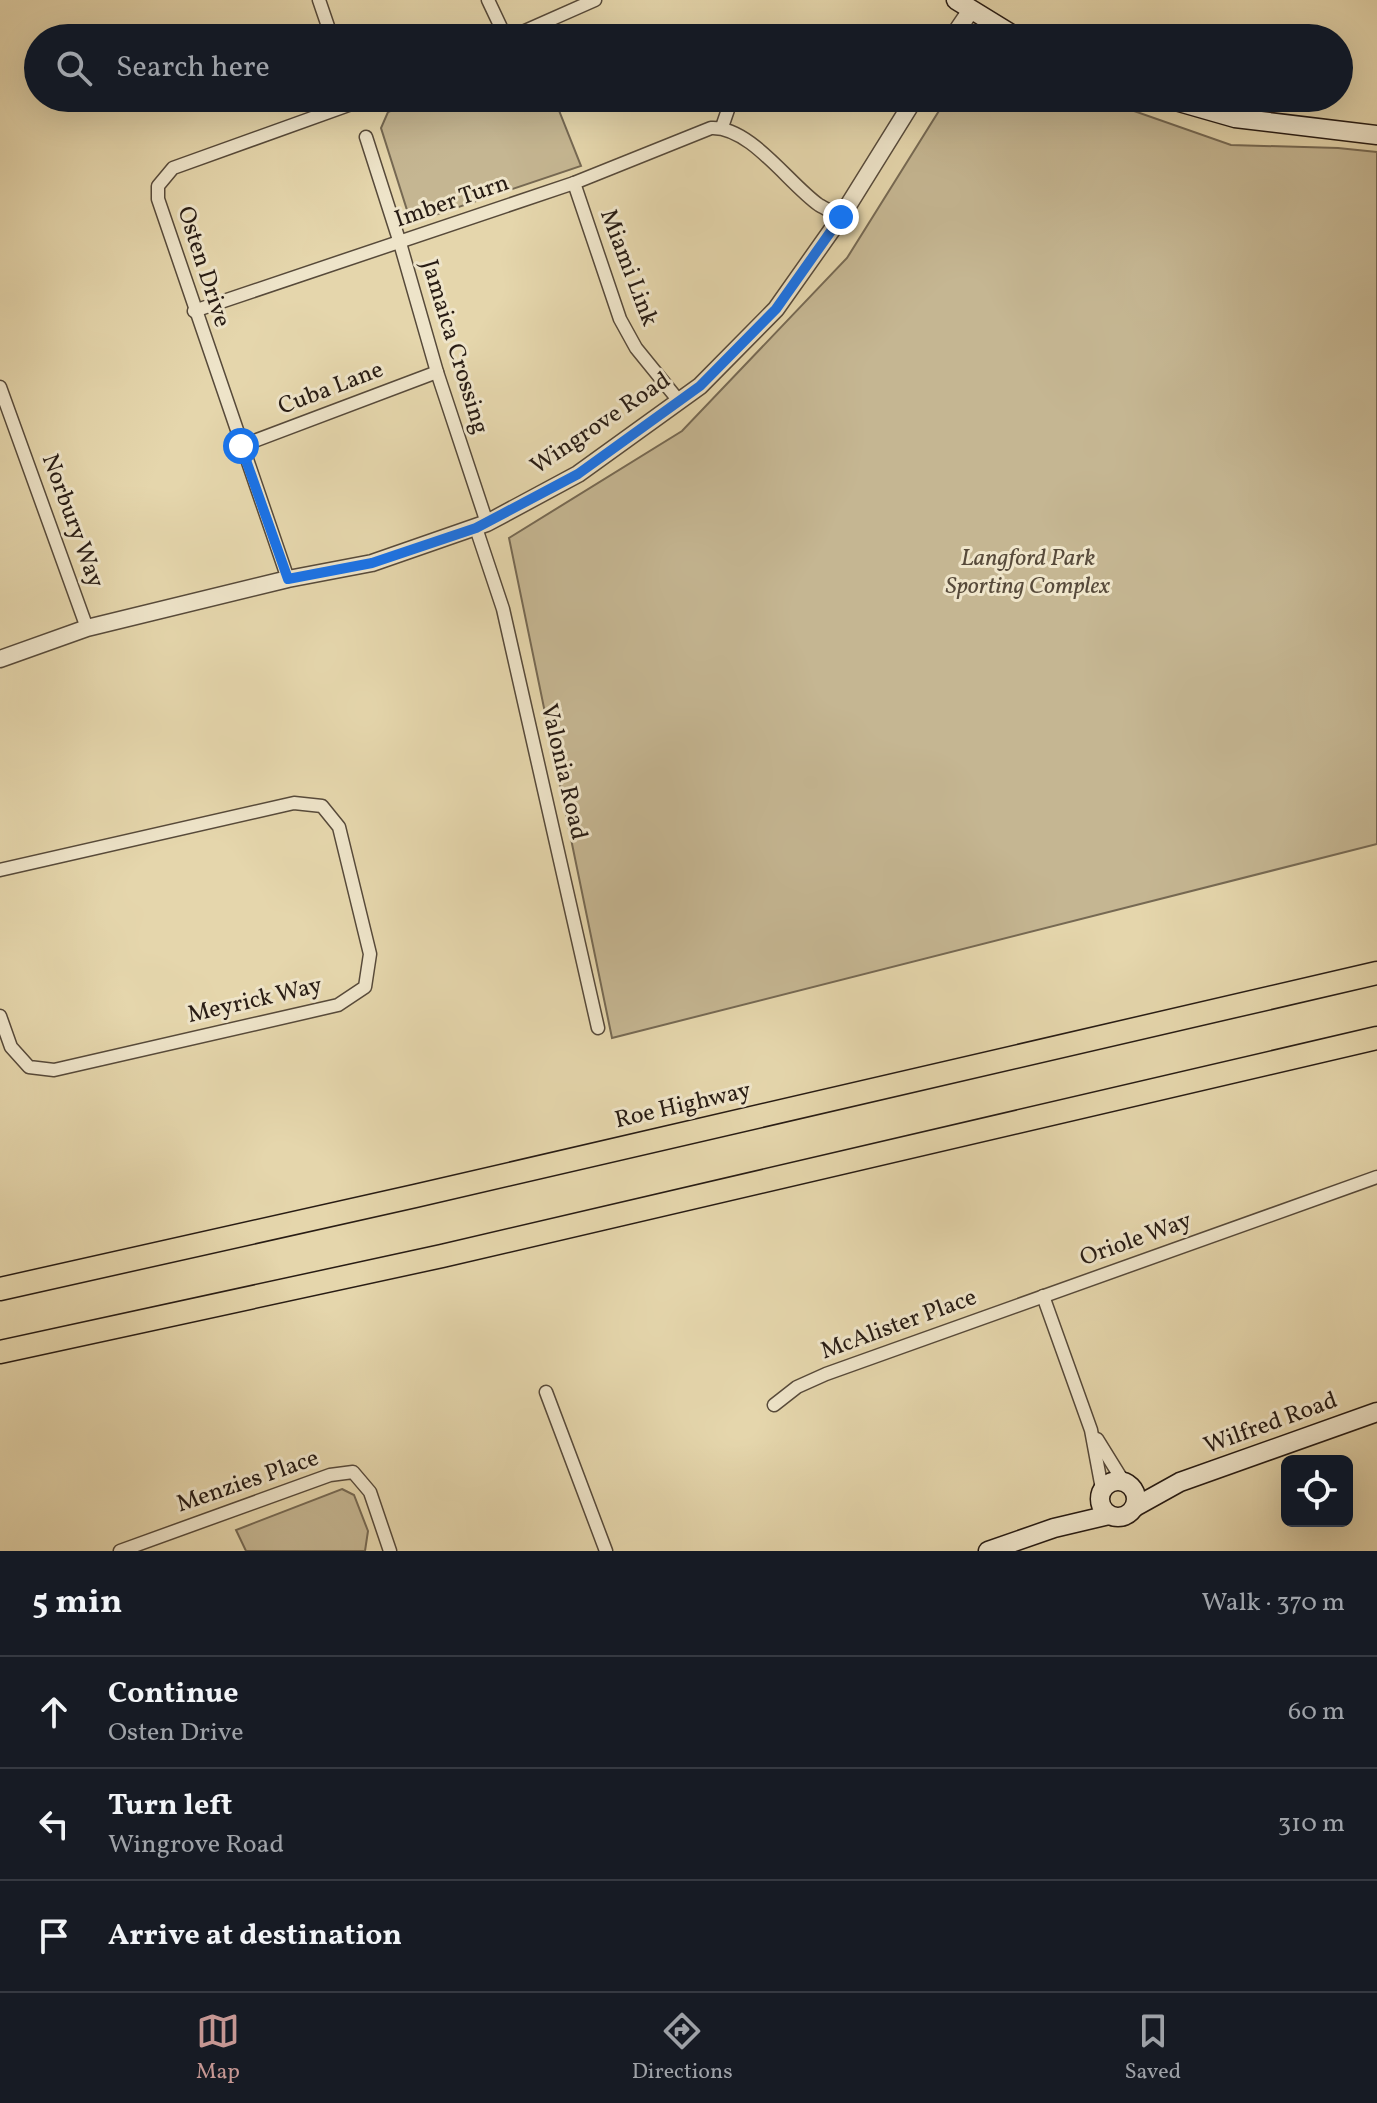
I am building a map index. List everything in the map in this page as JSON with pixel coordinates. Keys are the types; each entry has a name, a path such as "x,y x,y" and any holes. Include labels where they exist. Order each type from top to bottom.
{"highway":[{"name":"Roe Highway","path":"0,1289 1377,973"},
{"path":"0,1352 442,1256 1377,1038"}],"main road":[{"path":"963,5 995,24"},
{"path":"1214,112 1235,118 1377,135"},
{"name":"Wilfred Road","path":"1135,1507 1180,1482 1377,1412"},
{"name":"Wilfred Road","path":"1126,1483 1180,1482"},
{"path":"1054,1528 1110,1483 1126,1483 1136,1494 1135,1507 1127,1516 1109,1515 1101,1506 1101,1491"},
{"path":"988,1551 1054,1528 1109,1515"}],"street":[{"path":"319,0 327,24"},
{"path":"488,0 501,24"},
{"path":"540,24 595,0"},
{"path":"957,24 963,5"},
{"name":"Osten Drive","path":"288,579 194,311 158,199 158,186 173,168 326,112"},
{"path":"727,112 722,127 740,135 819,205 841,217"},
{"name":"Wingrove Road","path":"0,659 87,628 288,579 372,563 482,525 578,474 700,386 776,309 841,217 906,112"},
{"name":"Imber Turn","path":"194,311 574,183 711,128 722,127"},
{"name":"Jamaica Crossing","path":"366,137 482,525"},
{"name":"Miami Link","path":"574,183 620,319 636,348 679,401"},
{"name":"Cuba Lane","path":"241,446 437,372"},
{"name":"Norbury Way","path":"0,387 87,628"},
{"name":"Norbury Way","path":"0,435 15,429"},
{"name":"Valonia Road","path":"482,525 598,1028"},
{"name":"Meyrick Way","path":"0,870 294,803 322,806 339,827 370,954 365,987 338,1005 54,1070 29,1067 11,1047 0,1016"},
{"name":"Oriole Way","path":"1043,1296 1377,1177"},
{"path":"1043,1296 1091,1430 1101,1491"},
{"name":"McAlister Place","path":"774,1405 797,1387 826,1374 1043,1296"},
{"path":"546,1392 606,1551"},
{"path":"1091,1430 1126,1483"},
{"name":"Menzies Place","path":"120,1551 330,1475 353,1472 370,1492 390,1551"}],"green space":[{"path":"388,112 560,112 581,166 423,219 407,210 381,128"},
{"name":"Langford Park Sporting Complex","path":"938,112 1137,112 1231,145 1377,152 1377,844 612,1038 509,538 682,431 847,258"},
{"path":"342,1489 354,1495 368,1531 365,1551 246,1551 236,1530"}],"route":[{"path":"241,446 288,579 372,563 476,528 578,474 700,386 776,309 841,217"}]}
